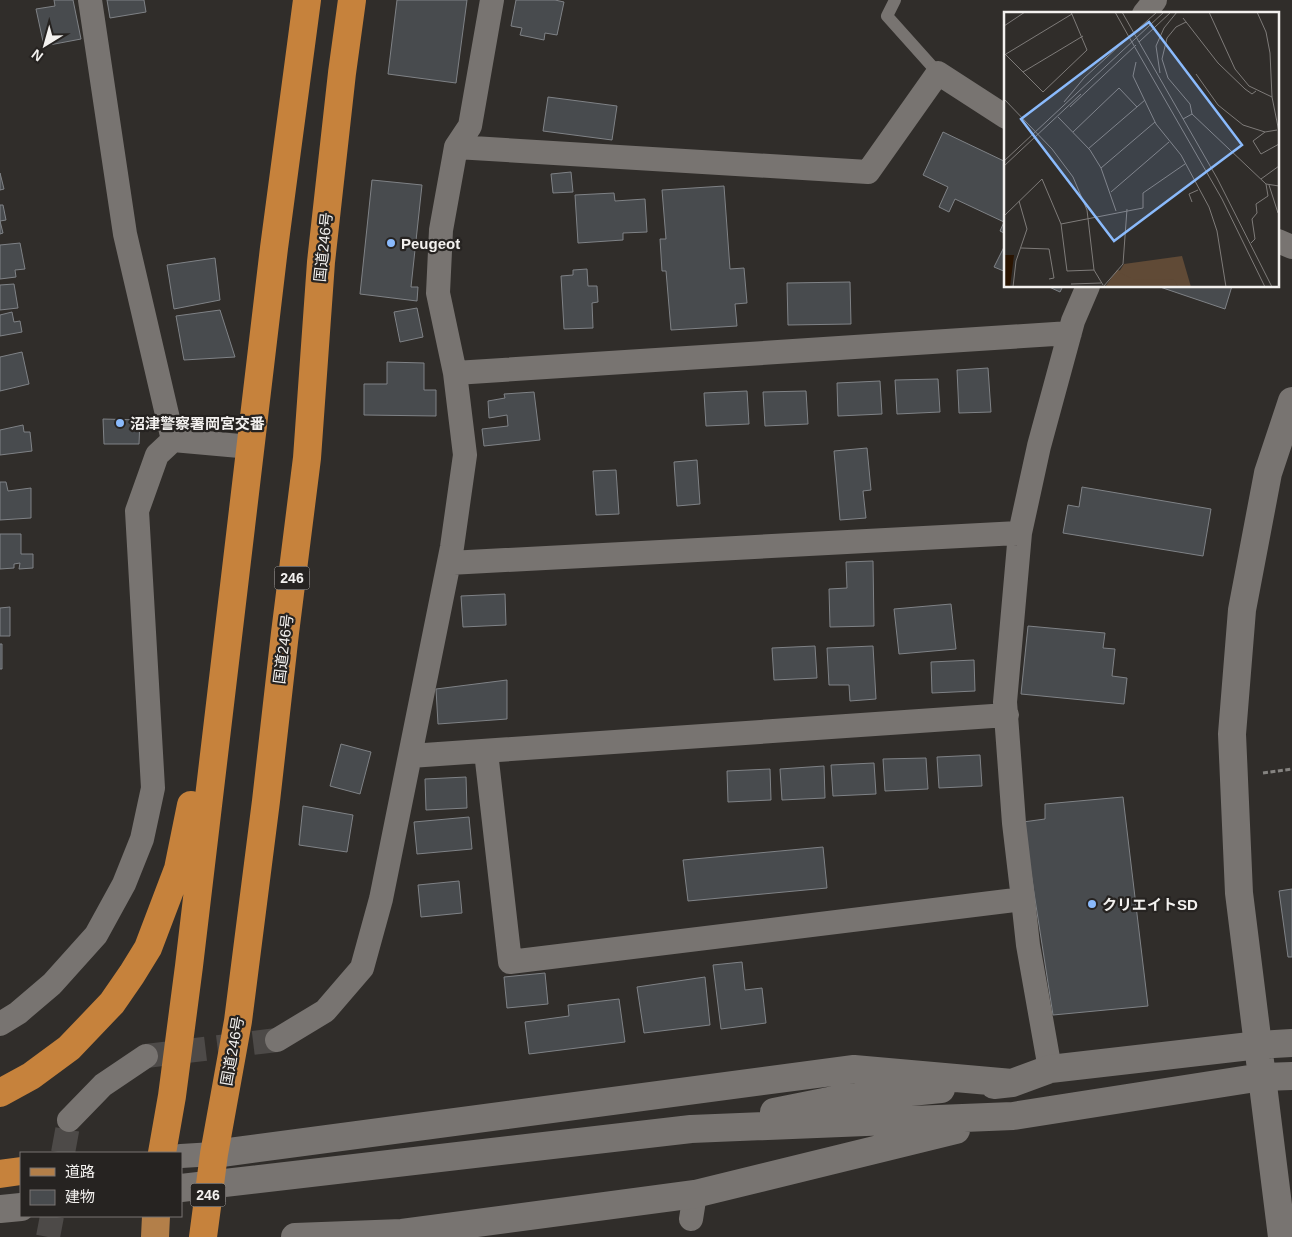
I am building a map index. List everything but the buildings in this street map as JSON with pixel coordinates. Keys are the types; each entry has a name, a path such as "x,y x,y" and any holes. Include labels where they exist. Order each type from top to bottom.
{"highway":[{"path":"162,1152 172,1096 188,975 200,863 252,447 274,248 307,0"},
{"name":"国道246号","path":"202,1237 214,1154 238,1021 266,801 307,458 321,262 352,0"},
{"path":"0,1094 31,1076 69,1048 112,1004 148,948 178,869 238,560"},
{"path":"0,1174 20,1171"}],"main road":[{"path":"155,1237 156,1217"}],"street":[{"path":"90,0 125,234 173,440"},
{"path":"277,1040 325,1011 362,968 381,899 448,563 465,454 455,373 438,293 441,230 456,147 470,126 492,0"},
{"path":"1146,12 1155,0"},
{"path":"456,147 868,172 938,73 1004,116"},
{"path":"1280,242 1292,247"},
{"path":"1050,1069 1028,945 1014,823 1006,702 1020,533 1039,446 1073,321 1087,288"},
{"path":"455,373 1070,333"},
{"path":"1282,1237 1239,893 1232,734 1242,610 1268,473 1292,400"},
{"path":"0,1024 18,1013 52,984 96,935 124,884 142,839 153,788 137,511 156,455 173,440 252,447"},
{"path":"448,563 1020,533"},
{"path":"410,756 1007,715"},
{"path":"486,752 510,962 1023,899"},
{"path":"691,1129 839,1099 1012,1083 1050,1069 1258,1045 1292,1043"},
{"path":"69,1120 103,1085 146,1056"},
{"path":"182,1156 214,1154 854,1069 1012,1083"},
{"path":"182,1188 691,1129 1013,1116 1262,1078 1292,1076"},
{"path":"295,1237 402,1233 693,1207 1013,1116"},
{"path":"0,1209 20,1207"}],"lane":[{"path":"896,0 887,16 938,73"}],"tunnel":[{"path":"146,1056 277,1040"},
{"path":"63,1152 69,1120"},
{"path":"48,1237 52,1217"}],"place":[{"name":"Peugeot","path":"391,243"},
{"name":"沼津警察署岡宮交番","path":"120,423"},
{"name":"クリエイトSD","path":"1092,904"}]}
